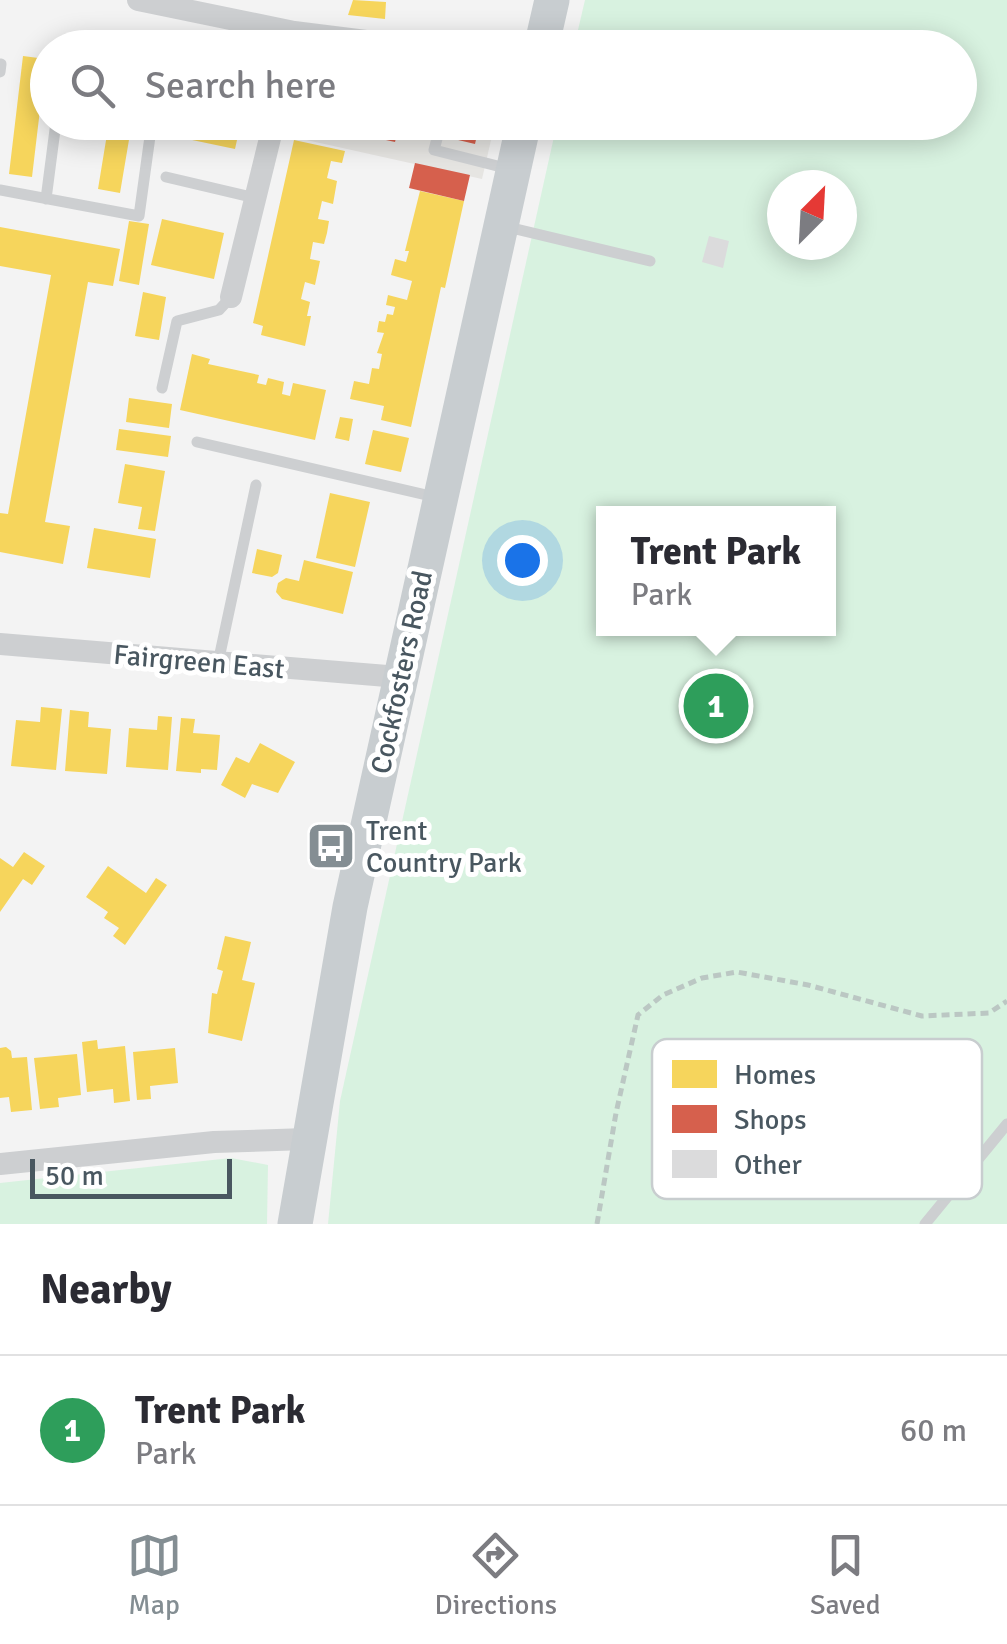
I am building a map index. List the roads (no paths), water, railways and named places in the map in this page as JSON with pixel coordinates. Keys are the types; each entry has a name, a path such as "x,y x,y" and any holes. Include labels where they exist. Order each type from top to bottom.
{"main road":[{"path":"545,30 552,0"},
{"name":"Cockfosters Road","path":"295,1224 350,907 520,140"}],"street":[{"path":"138,0 254,30"},
{"path":"231,296 269,140"},
{"name":"Fairgreen East","path":"0,644 399,677"},
{"path":"0,1164 214,1142 307,1139"}],"lane":[{"path":"46,199 54,140"},
{"path":"0,190 139,216 150,140"},
{"path":"437,140 434,150 513,170"},
{"path":"166,177 254,198"},
{"path":"501,225 650,261"},
{"path":"162,388 177,321 219,310 231,296"},
{"path":"197,442 440,498"},
{"path":"218,663 256,485"},
{"path":"982,1154 1007,1124"},
{"path":"925,1224 946,1199"}],"place":[{"name":"Trent Park","path":"716,706"},
{"name":"Trent Country Park","path":"331,846"}]}
